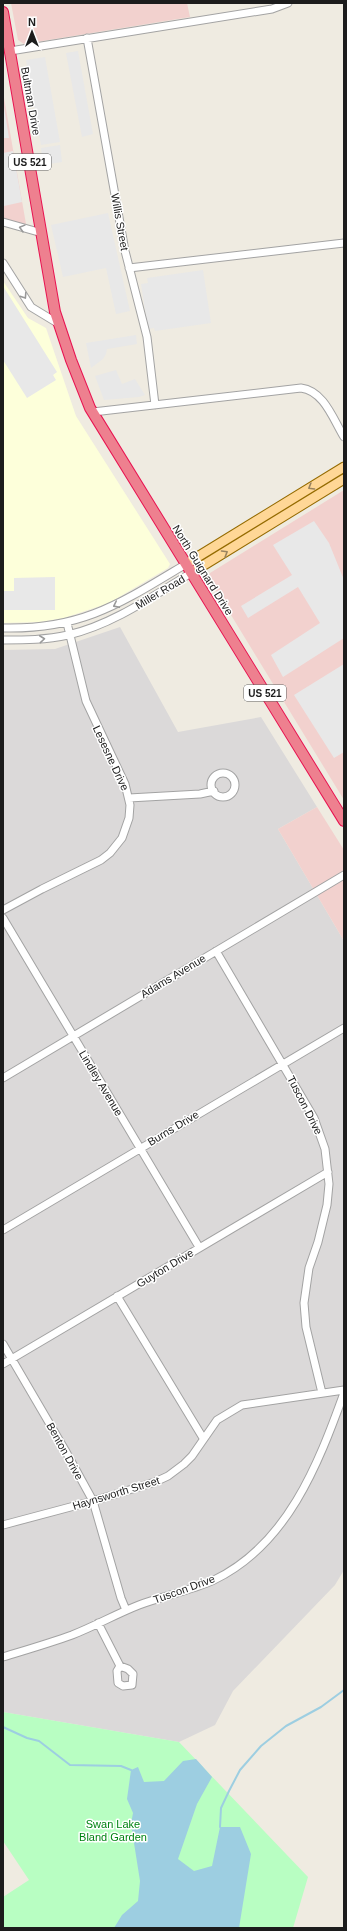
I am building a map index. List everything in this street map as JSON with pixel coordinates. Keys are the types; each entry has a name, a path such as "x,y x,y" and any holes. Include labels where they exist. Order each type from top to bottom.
{"highway":[{"name":"Bultman Drive","path":"3,12 56,312"},
{"name":"North Guignard Drive","path":"56,312 71,360 93,412 344,821"}],"main road":[{"name":"Miller Road","path":"189,569 344,467"},
{"name":"Miller Road","path":"189,569 344,479"}],"street":[{"path":"10,51 272,9 288,3"},
{"name":"Willis Street","path":"87,38 129,268 147,337 155,405"},
{"path":"3,222 42,233"},
{"path":"129,268 344,243"},
{"path":"3,263 31,307 59,324"},
{"path":"93,412 288,389 305,389 312,391 321,399 344,437"},
{"name":"Miller Road","path":"3,628 27,628 67,623 89,616 189,569"},
{"name":"Miller Road","path":"3,640 28,640 68,635 88,629 127,612 189,569"},
{"name":"Lesesne Drive","path":"3,910 42,888 94,864 110,853 122,838 127,825 130,811 129,798 122,777 96,726 86,701 68,635 67,623"},
{"path":"129,798 214,792"},
{"name":"Adams Avenue","path":"3,1078 344,875"},
{"name":"Lindley Avenue","path":"3,918 199,1248"},
{"name":"Tuscon Drive","path":"216,951 320,1130 325,1149 328,1172 327,1205 318,1242 309,1268 304,1303 306,1328 322,1393"},
{"name":"Burns Drive","path":"3,1230 344,1028"},
{"name":"Guyton Drive","path":"3,1364 328,1172"},
{"path":"117,1296 203,1438"},
{"name":"Benton Drive","path":"3,1344 66,1450 92,1501 120,1598 126,1610"},
{"name":"Haynsworth Street","path":"3,1524 92,1501 155,1482 168,1476 184,1464 217,1420 242,1405 344,1390"},
{"name":"Tuscon Drive","path":"3,1657 74,1634 126,1610 213,1580 228,1572 267,1541 286,1518 303,1489 334,1421 344,1393"},
{"path":"98,1623 120,1666"}],"shaded area":[{"path":"11,3 187,3 190,17 24,44 18,40"},
{"path":"78,51 93,134 82,137 66,53"},
{"path":"45,57 60,142 41,145 26,60"},
{"path":"3,92 26,224 3,220"},
{"path":"3,101 9,138 3,138"},
{"path":"60,145 62,162 43,165 41,148"},
{"path":"13,151 22,202 4,206 3,153"},
{"path":"108,213 130,311 116,314 106,268 63,277 51,225"},
{"path":"203,270 211,323 155,331 154,328 148,329 141,284 148,283 147,278"},
{"path":"3,281 28,318 46,328 76,416 170,564 168,568 109,603 64,618 39,622 3,623"},
{"path":"3,286 57,372 53,375 56,380 27,398 3,360"},
{"path":"136,335 137,344 107,349 103,359 91,368 86,343"},
{"path":"116,370 122,384 135,379 145,395 139,397 104,400 95,376"},
{"path":"344,490 344,800 209,579 210,573"},
{"path":"314,521 329,543 344,580 344,638 283,677 271,655 320,623 298,587 248,618 241,606 292,575 273,545"},
{"path":"55,577 55,610 3,610 3,591 14,591 14,578"},
{"path":"120,627 178,732 261,717 317,807 278,829 344,941 344,1570 335,1585 233,1691 215,1725 179,1742 3,1712 3,650 55,649"},
{"path":"344,664 344,752 334,758 294,695"},
{"path":"317,807 344,850 344,941 278,829"}],"green space":[{"name":"Swan Lake Bland Garden","path":"3,1712 179,1742 308,1877 293,1928 3,1928 3,1897 29,1880 3,1841"}],"water":[{"path":"196,1759 212,1777 197,1804 178,1859 194,1871 212,1866 220,1827 240,1827 251,1854 239,1928 114,1928 122,1915 138,1901 140,1881 131,1824 133,1813 127,1799 131,1770 138,1767 144,1782 164,1781 183,1761"}],"waterway":[{"path":"220,1827 221,1808 229,1791 240,1770 261,1746 286,1726 321,1707 344,1690"},
{"path":"3,1727 27,1738 39,1741 70,1765 121,1766 131,1770"}]}
